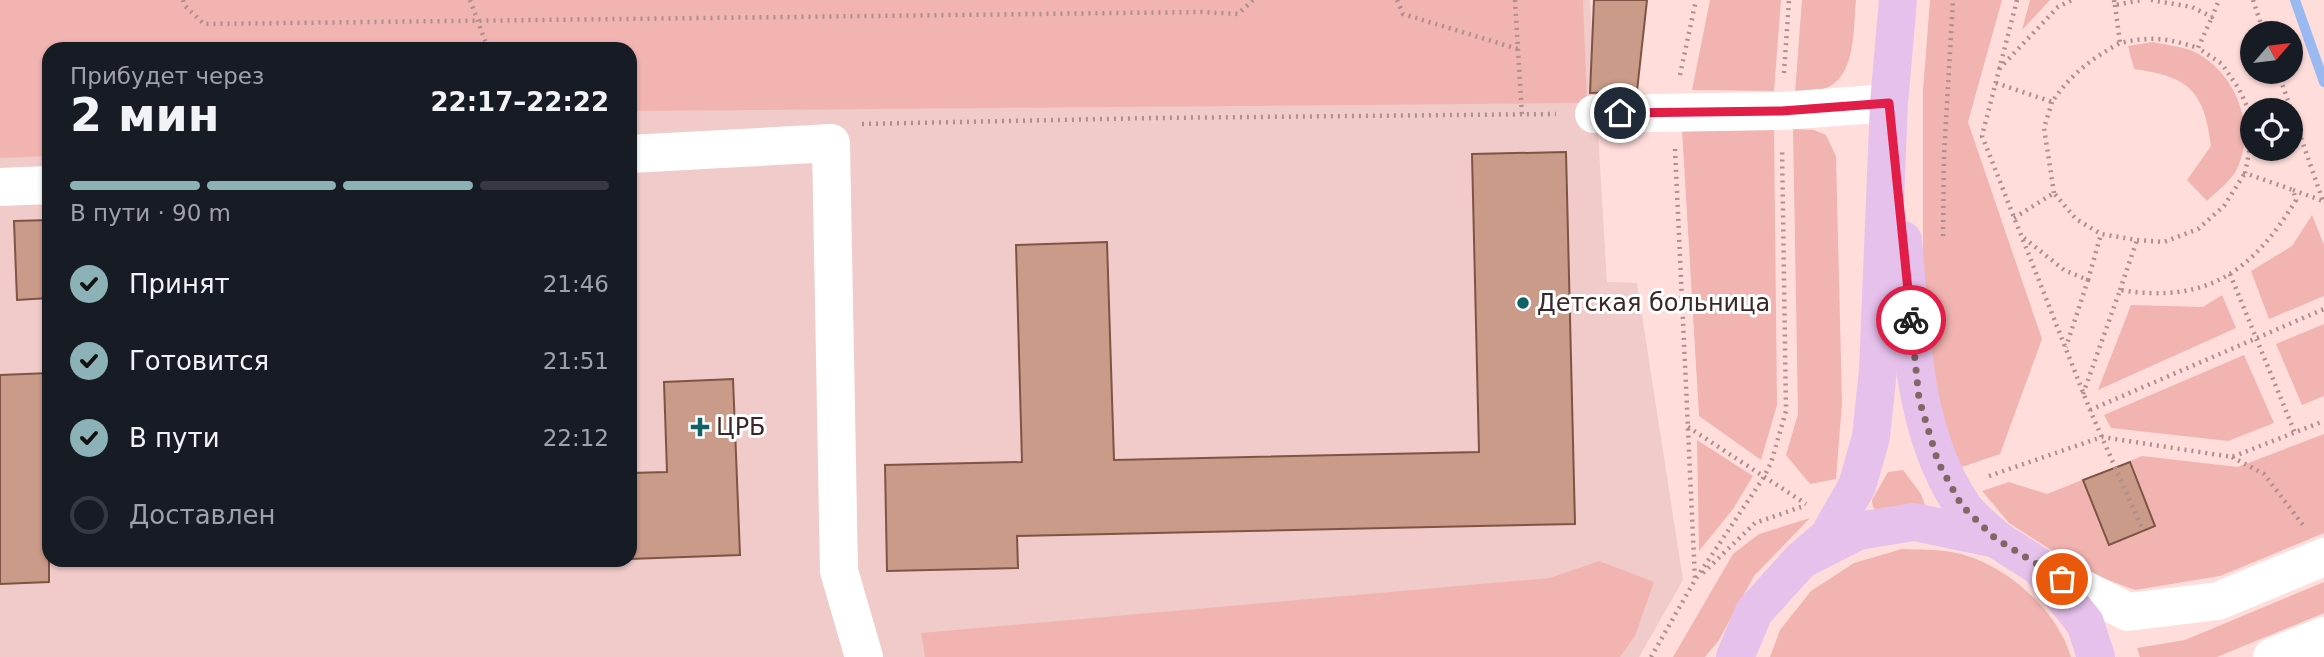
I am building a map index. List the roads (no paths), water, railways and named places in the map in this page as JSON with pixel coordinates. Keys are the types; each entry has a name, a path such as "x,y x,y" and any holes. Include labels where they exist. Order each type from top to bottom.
{"main road":[{"path":"1735,657 1754,612 1801,560 1828,537 1857,486 1871,437 1878,370 1889,103 1898,0"},
{"path":"1889,103 1919,399 1938,462 1962,506 1996,539 2040,567 2085,623 2096,657"},
{"path":"1801,560 1858,531 1914,522 1996,539"}],"street":[{"path":"1594,114 1782,111 1889,103"},
{"path":"637,154 831,143 839,571 864,657"},
{"path":"0,187 42,185"},
{"path":"2040,567 2128,612 2218,601 2322,557"},
{"path":"2272,657 2324,636"}],"waterway":[{"path":"2295,0 2324,82"}],"place":[{"name":"Детская больница","path":"1523,303"},
{"name":"ЦРБ","path":"700,427"}]}
